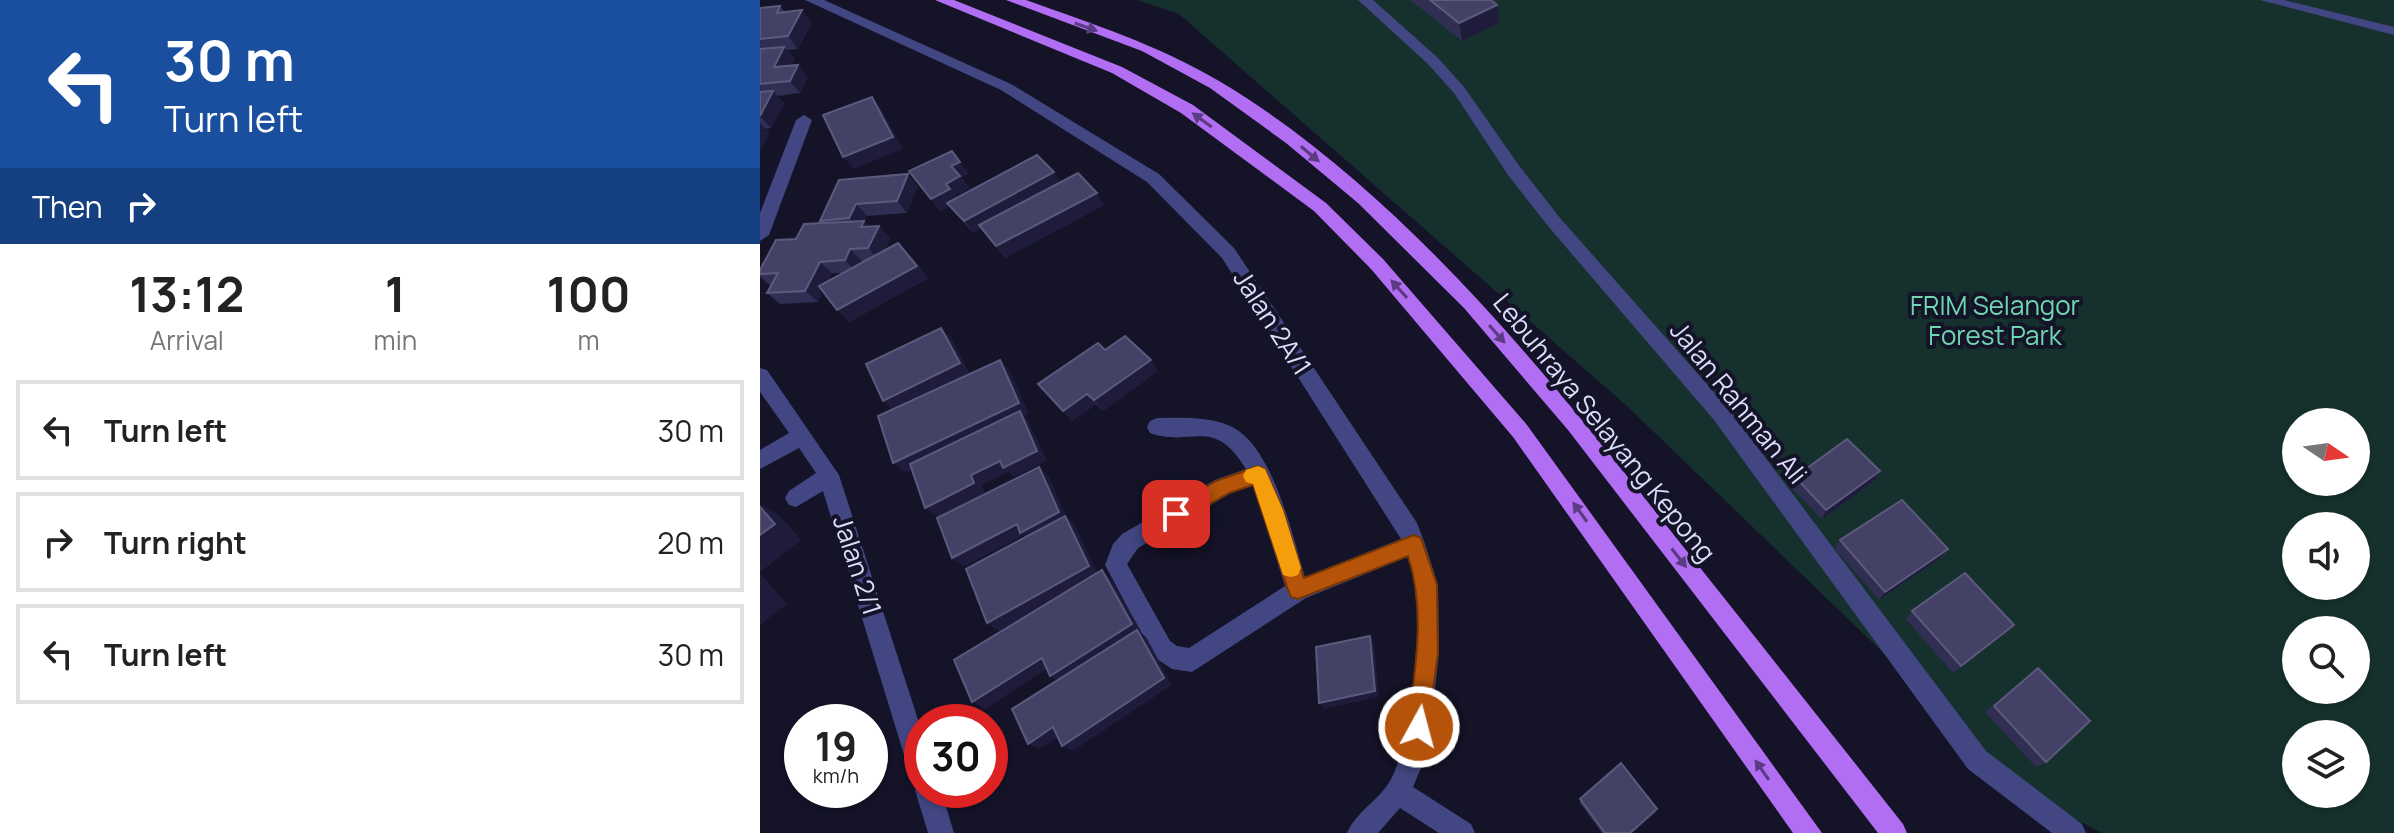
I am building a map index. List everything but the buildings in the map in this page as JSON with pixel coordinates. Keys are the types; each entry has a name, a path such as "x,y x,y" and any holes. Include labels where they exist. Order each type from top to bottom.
{"main road":[{"path":"942,0 1117,70 1187,109 1320,207 1377,264 1520,431 1809,833"},
{"name":"Lebuhraya Selayang Kepong","path":"1013,0 1147,48 1215,85 1292,139 1364,199 1470,303 1575,424 1894,833"}],"street":[{"name":"Jalan 2A/1","path":"812,0 1006,87 1153,178 1228,253 1409,530 1427,585 1427,653 1416,751 1398,792 1360,833"},
{"name":"Jalan Rahman Ali","path":"1365,0 1433,61 1459,90 1514,171 1554,222 1721,414 1977,760 2073,833"},
{"path":"2267,0 2394,31"},
{"path":"760,235 804,120"},
{"name":"Jalan 2/1","path":"760,376 829,475 904,714"},
{"path":"1157,427 1223,431 1243,444 1273,510 1298,590"},
{"path":"760,460 802,436"},
{"path":"1258,474 1222,487 1130,541 1121,551 1116,565 1162,649 1172,657 1192,660 1298,590 1414,544"},
{"path":"796,498 829,475"},
{"path":"1398,792 1462,833"},
{"path":"933,808 941,833"}],"green space":[{"name":"FRIM Selangor Forest Park","path":"1137,0 2394,0 2394,833 2102,833 2033,797 1628,407 1179,14"}],"slow traffic":[{"path":"1253,476 1258,474 1273,510 1291,568"}],"route":[{"path":"1176,514 1222,487 1258,474 1273,510 1298,590 1414,544 1427,585 1427,653 1419,727"}]}
